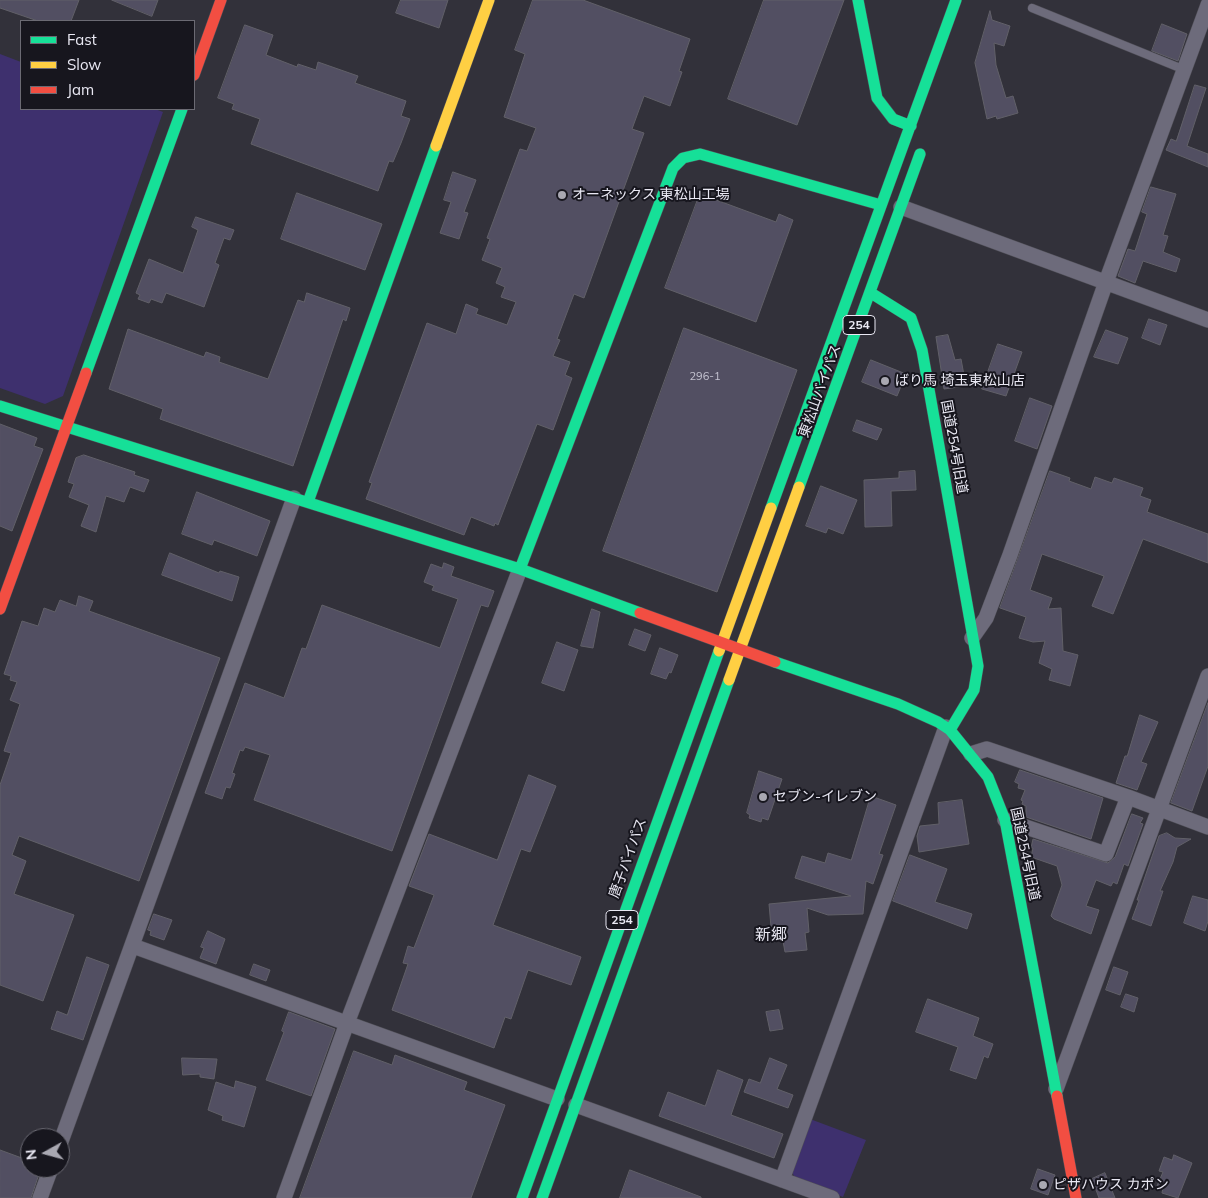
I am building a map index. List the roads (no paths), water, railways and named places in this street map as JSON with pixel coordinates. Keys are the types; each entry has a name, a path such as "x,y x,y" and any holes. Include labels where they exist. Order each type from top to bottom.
{"main road":[{"path":"195,72 221,0"},
{"path":"301,500 489,0"},
{"path":"858,0 877,98 893,119 911,126"},
{"name":"東松山バイパス","path":"722,642 956,0"},
{"path":"0,609 182,110"},
{"name":"東松山バイパス","path":"741,650 924,144"},
{"path":"520,569 673,168 683,158 700,154 881,205"},
{"name":"国道254号旧道","path":"871,293 911,318 922,350 978,666 978,678 967,706 948,729 972,754 988,778 1005,820 1076,1198"},
{"path":"0,406 520,569 741,650 898,704 948,729"},
{"name":"唐子バイパス","path":"522,1198 722,642"},
{"name":"254","path":"542,1198 741,650"}],"street":[{"path":"972,638 986,618 1010,555 1106,282 1208,5"},
{"path":"901,207 1208,320"},
{"path":"66,1128 301,500"},
{"path":"284,1198 347,1023 520,569"},
{"path":"1056,1089 1208,676"},
{"path":"782,1180 948,729"},
{"path":"972,754 987,749 1128,797 1208,827"},
{"path":"1005,820 1106,854 1128,797"},
{"path":"133,946 557,1099"},
{"path":"576,1106 832,1198"},
{"path":"40,1198 47,1178"}],"lane":[{"path":"1032,8 1185,70"}],"place":[{"name":"オーネックス 東松山工場","path":"562,195"},
{"name":"ばり馬 埼玉東松山店","path":"885,381"},
{"name":"セブン-イレブン","path":"763,797"},
{"name":"ピザハウス カポン","path":"1043,1185"}],"district":[{"name":"新郷","path":"771,935"}]}
